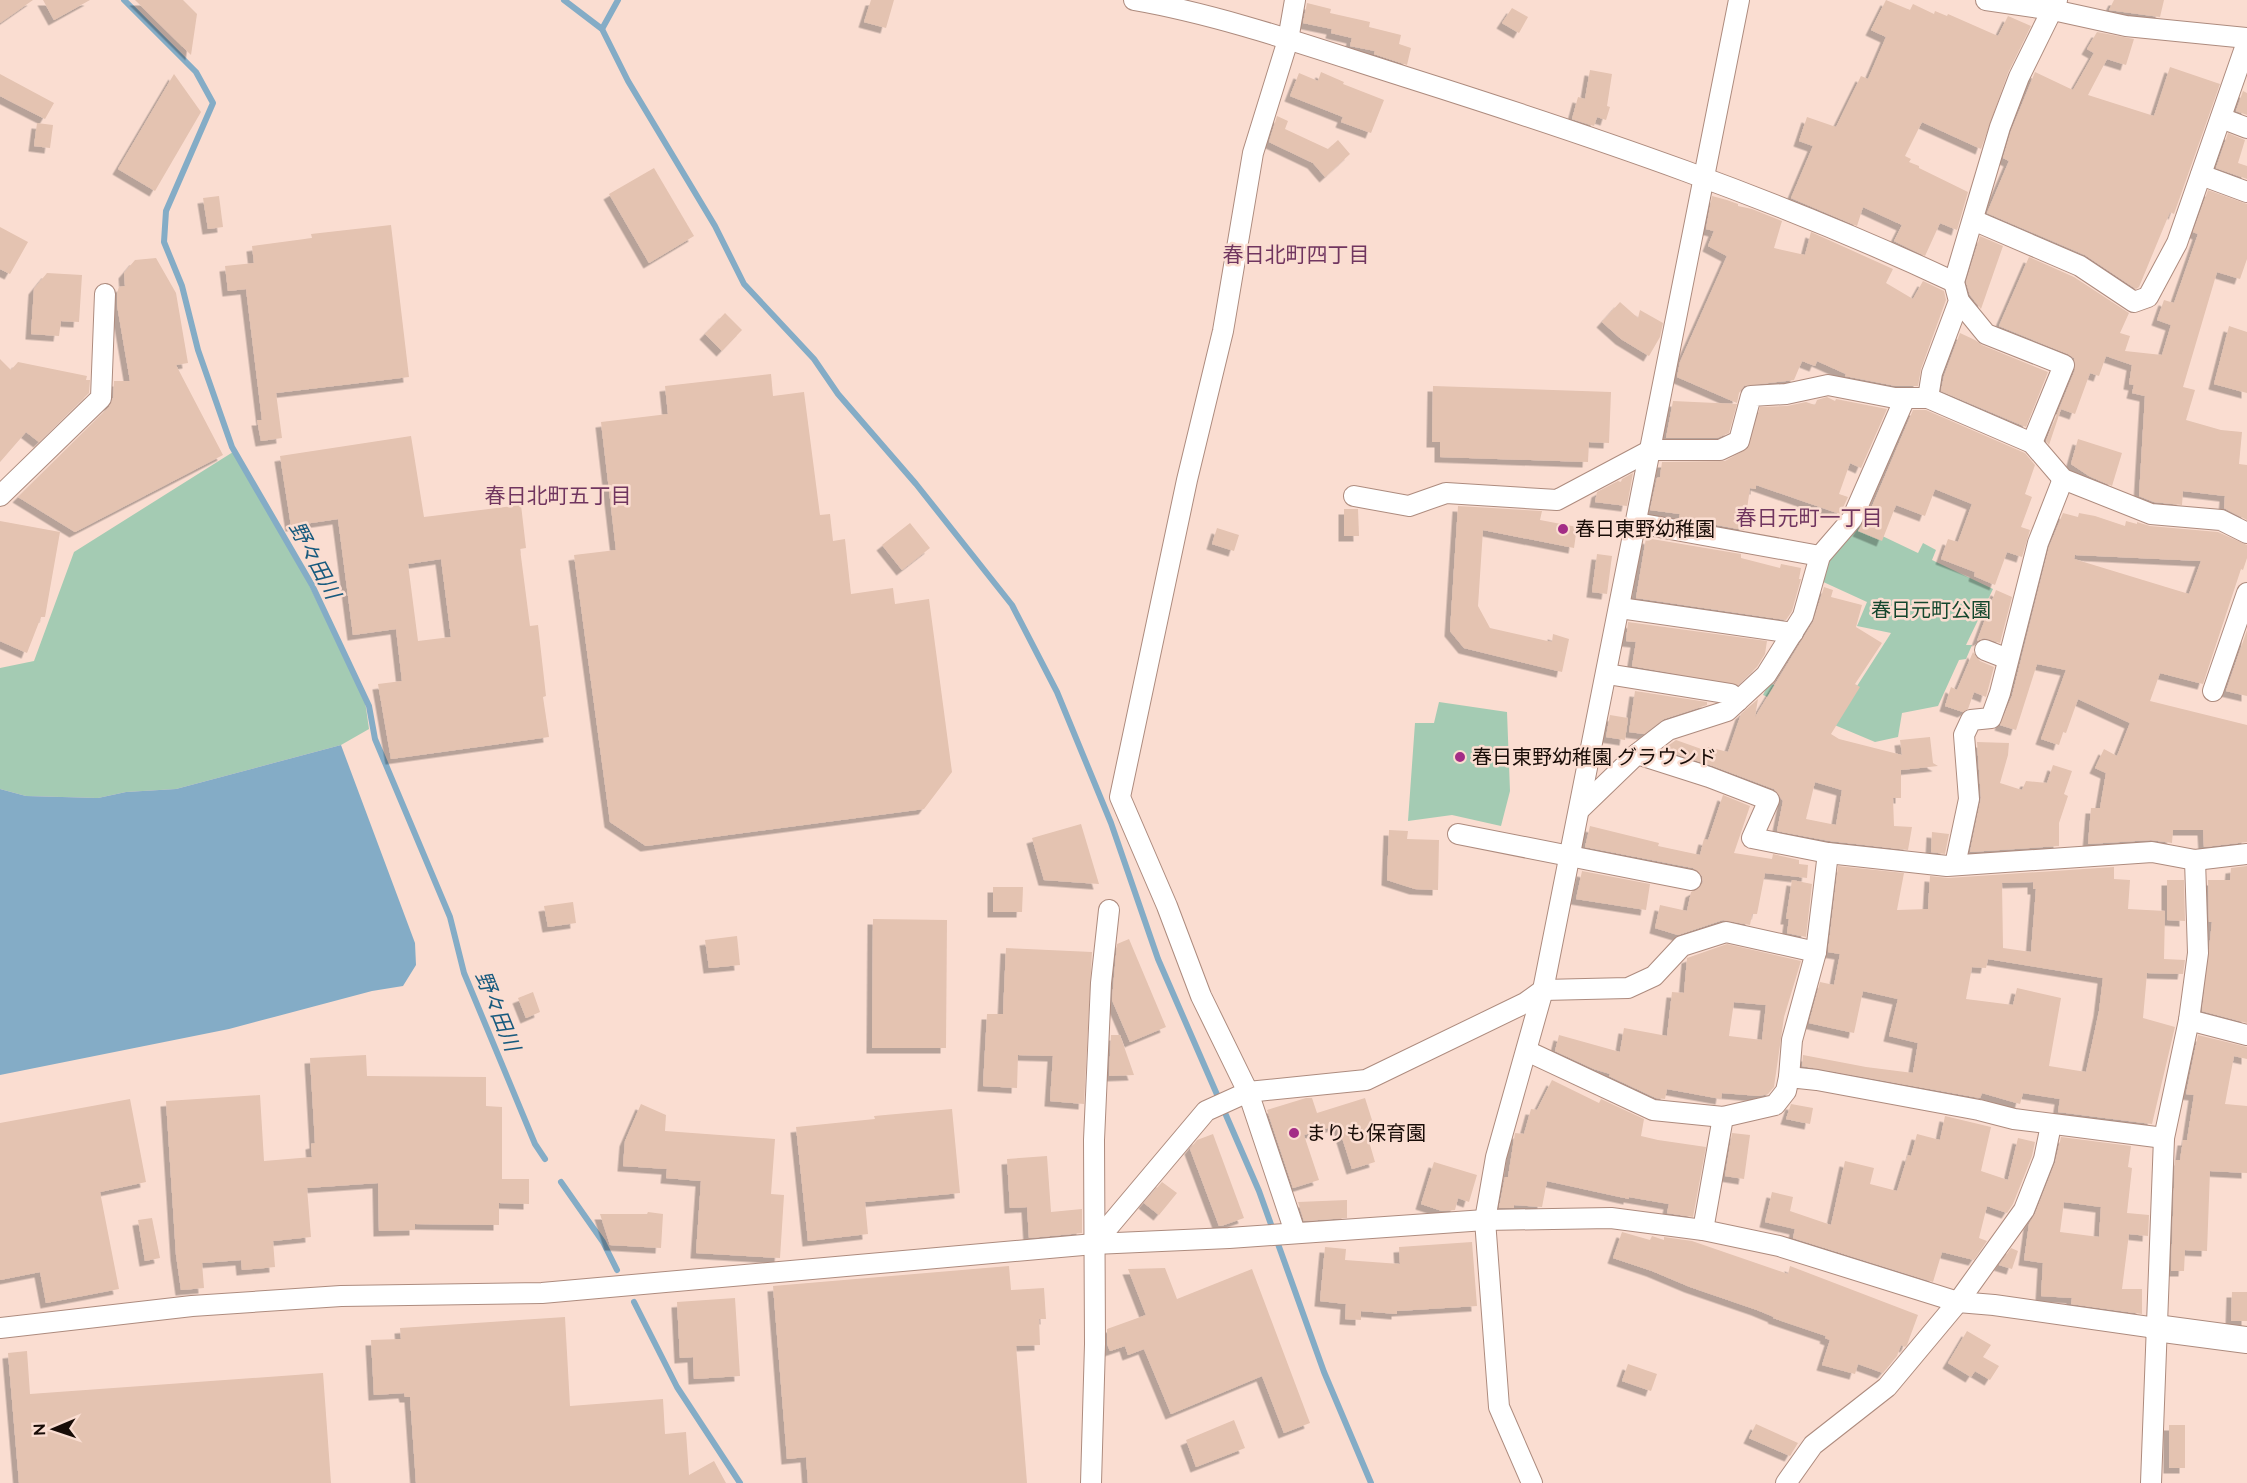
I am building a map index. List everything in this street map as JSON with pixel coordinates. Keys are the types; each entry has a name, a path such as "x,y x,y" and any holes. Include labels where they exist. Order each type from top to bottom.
{"street":[{"path":"1134,0 1169,6 1288,40 1566,128 1704,177 1823,223 1956,291 1986,334 2064,365 2032,442"},
{"path":"1291,1232 1243,1094 1120,797 1187,480 1222,331 1253,153 1288,40 1295,0"},
{"path":"1532,1483 1499,1407 1485,1220 1496,1157 1544,990 1739,0"},
{"path":"1986,0 2055,5 2126,26 2247,38"},
{"path":"1928,398 1932,374 2000,127 2016,85 2055,5"},
{"path":"1973,220 2080,266 2134,302 2148,297 2178,243 2247,42"},
{"path":"2221,118 2247,128"},
{"path":"2201,175 2247,192"},
{"path":"0,496 100,398 105,294"},
{"path":"1354,496 1409,506 1446,493 1557,500 1651,450 1720,450 1739,441 1751,396 1786,394 1828,385 1895,398 1928,398 2032,442 2063,479 2151,514 2221,520 2247,533"},
{"path":"1581,808 1637,754 1668,730 1727,711 1766,675 1803,616 1820,556 1852,519 1905,398"},
{"path":"1955,865 1969,799 1964,735 1971,720 1991,718 2038,543 2063,479"},
{"path":"1637,524 1820,556"},
{"path":"2213,691 2247,593"},
{"path":"1620,608 1792,633"},
{"path":"1985,650 2008,659"},
{"path":"1607,674 1731,694 1738,701"},
{"path":"1637,754 1769,800 1752,838 1828,853 1955,865 2152,852 2195,860 2247,854"},
{"path":"1458,834 1691,880"},
{"path":"1527,1051 1653,1110 1723,1117 1775,1105 1786,1091 1792,1040 1816,952 1828,853"},
{"path":"2151,1483 2164,1138 2189,1020 2198,953 2195,860"},
{"path":"1091,1483 1095,1344 1095,1118 1101,983 1109,910"},
{"path":"1094,1244 1206,1111 1243,1094 1366,1080 1525,1003 1544,990 1628,988 1654,976 1682,946 1726,932 1816,952"},
{"path":"2189,1020 2247,1035"},
{"path":"1789,1077 1829,1082 2051,1125 2164,1138"},
{"path":"1702,1230 1723,1117"},
{"path":"1786,1483 1813,1445 1887,1388 1958,1302 2024,1210 2044,1159 2051,1125"},
{"path":"0,1328 192,1306 340,1296 542,1293 1094,1244 1485,1220 1611,1218 1702,1230 1779,1246 1958,1302 2247,1340"}],"green space":[{"path":"233,452 297,560 365,701 369,729 341,745 176,789 126,792 98,798 26,796 0,789 0,668 34,661 74,552"},
{"name":"春日元町公園","path":"1855,523 1918,553 1923,543 1936,550 1932,560 1993,589 1966,645 1972,645 1966,659 1959,660 1938,706 1902,713 1898,737 1875,742 1763,695 1769,683 1841,711 1891,633 1857,626 1867,602 1819,580 1827,561 1846,542"},
{"name":"春日東野幼稚園 グラウンド","path":"1439,702 1507,712 1510,791 1501,826 1452,815 1408,821 1415,723 1434,723"}],"water":[{"path":"341,745 415,943 416,965 403,986 372,991 229,1029 0,1075 0,789 26,796 98,798 126,792 176,789"}],"building":[{"path":"0,0 33,0 0,23"},
{"path":"43,0 90,0 54,20"},
{"path":"135,0 183,0 197,14 191,55"},
{"path":"871,0 894,0 886,28 864,22"},
{"path":"1886,0 1910,10 1913,4 1934,14 1935,11 1947,16 1948,14 1998,36 2008,16 2031,26 2008,73 1981,149 1922,122 1905,156 1911,159 1909,162 1919,168 1968,192 1957,230 1940,223 1925,256 1894,241 1902,225 1863,207 1857,226 1791,198 1813,146 1799,141 1807,117 1836,127 1861,76 1868,79 1886,37 1871,30"},
{"path":"2114,0 2164,0 2160,17 2109,10"},
{"path":"1307,3 1331,9 1330,13 1370,22 1369,27 1401,35 1399,44 1411,48 1407,65 1374,54 1375,51 1350,46 1352,38 1331,33 1332,29 1303,23"},
{"path":"1512,8 1528,17 1519,33 1502,23"},
{"path":"2097,32 2134,39 2126,65 2107,59 2088,95 2154,116 2170,67 2220,84 2174,214 2170,212 2139,287 2136,289 2085,255 1987,213 2009,161 2003,158 2011,131 2035,72 2073,90 2094,53 2087,49"},
{"path":"1590,70 1612,74 1607,106 1610,107 1606,120 1597,117 1594,126 1572,119 1578,97 1585,99"},
{"path":"1321,72 1344,82 1343,84 1384,100 1371,133 1341,122 1343,117 1290,96 1299,73 1318,81"},
{"path":"0,74 54,103 45,119 0,96"},
{"path":"174,74 201,112 155,191 118,169"},
{"path":"2243,91 2247,93 2247,115 2236,111"},
{"path":"1277,116 1288,121 1285,129 1328,149 1338,140 1350,154 1325,177 1313,163 1269,142"},
{"path":"37,123 53,125 50,148 34,146"},
{"path":"2228,133 2245,140 2238,163 2247,166 2247,179 2216,168"},
{"path":"654,168 694,236 649,263 609,194"},
{"path":"2208,190 2247,204 2247,259 2240,279 2217,272 2183,387 2195,390 2186,420 2221,430 2242,432 2239,464 2247,465 2247,520 2224,508 2225,496 2183,491 2182,505 2154,502 2139,496 2145,396 2132,393 2134,385 2129,384 2132,365 2106,356 2099,376 2090,373 2075,414 2061,409 2049,445 2046,441 2075,370 2074,358 1999,326 2029,257 2074,277 2129,313 2120,333 2130,336 2125,351 2162,355 2171,325 2157,320 2164,300 2174,303 2198,234 2193,232"},
{"path":"219,196 223,227 208,229 203,198"},
{"path":"1712,196 1782,221 1774,248 1805,255 1811,232 1893,269 1886,283 1913,299 1923,281 1944,291 1946,300 1921,369 1918,386 1896,386 1845,376 1846,374 1817,361 1815,366 1802,361 1794,380 1744,386 1739,393 1737,403 1677,377 1680,362 1727,256 1708,246 1714,231 1706,229"},
{"path":"391,225 409,377 276,393 282,438 261,441 257,420 262,420 246,289 228,291 225,266 254,263 252,246 312,238 311,234"},
{"path":"0,227 28,242 10,274 0,269"},
{"path":"1980,236 2003,246 1981,309 1970,295 1966,282"},
{"path":"156,258 176,293 188,363 176,365 223,455 75,532 18,497 109,407 113,398 114,381 130,381 117,293 119,287 125,286 124,273 135,260"},
{"path":"47,273 82,275 79,322 61,321 59,336 31,334 34,289"},
{"path":"1620,302 1638,318 1640,310 1663,323 1660,337 1649,356 1621,339 1602,322"},
{"path":"725,313 742,330 722,351 705,334"},
{"path":"2229,326 2247,332 2247,393 2214,384"},
{"path":"1960,333 1982,345 2048,372 2026,427 1941,391 1944,376"},
{"path":"0,359 11,370 18,362 87,376 86,380 90,380 89,393 39,442 26,432 0,462"},
{"path":"771,374 773,396 804,392 820,515 830,514 833,541 845,539 851,594 893,588 895,604 929,599 952,772 924,809 646,846 610,822 574,555 616,550 601,422 668,414 665,386"},
{"path":"1433,386 1611,392 1609,443 1589,442 1588,462 1440,457 1440,442 1432,442"},
{"path":"1827,397 1835,401 1836,399 1887,409 1861,468 1850,463 1839,494 1848,497 1840,514 1756,485 1756,489 1750,488 1744,530 1679,518 1680,514 1650,510 1662,462 1725,461 1748,448 1760,407 1787,406 1806,402 1815,405 1817,400"},
{"path":"1673,401 1737,404 1729,433 1717,438 1666,438"},
{"path":"1913,410 1926,410 2025,453 2035,465 2025,494 2032,497 2021,527 2030,530 2022,557 2007,552 1995,585 1974,576 1975,572 1941,559 1948,539 1958,542 1972,504 1935,489 1925,516 1896,505 1882,541 1858,531 1873,504"},
{"path":"411,436 424,517 521,505 526,548 520,549 530,626 538,625 546,696 543,697 549,737 391,759 378,684 402,681 396,629 353,635 338,519 291,526 280,456","holes":["441,559 451,637 418,641 408,564"]},
{"path":"2078,439 2122,453 2112,486 2089,476 2071,464"},
{"path":"1633,473 1627,506 1595,502 1597,492 1618,481 1621,482"},
{"path":"1458,506 1542,511 1540,520 1577,527 1574,548 1483,530 1478,606 1490,628 1552,642 1553,634 1569,639 1562,672 1464,648 1450,631"},
{"path":"1344,509 1358,509 1359,536 1344,536"},
{"path":"2063,513 2078,517 2079,513 2095,516 2125,526 2126,521 2150,526 2218,532 2247,545 2247,558 2243,570 2241,569 2203,684 2160,673 2150,701 2247,725 2247,842 2204,847 2203,830 2173,830 2172,843 2151,840 2088,844 2091,808 2100,808 2106,773 2095,768 2104,749 2117,756 2130,723 2078,699 2066,733 2063,732 2059,745 2041,739 2066,670 2037,664 2016,730 2000,725 2012,696 2049,547","holes":["2075,555 2201,561 2189,594 2074,559"]},
{"path":"0,521 60,532 45,617 41,617 27,653 0,641"},
{"path":"910,523 930,548 902,570 882,545"},
{"path":"1217,528 1239,535 1234,551 1212,544"},
{"path":"1646,538 1741,554 1741,558 1780,568 1781,564 1801,568 1799,579 1801,579 1792,611 1786,620 1636,598"},
{"path":"1597,554 1612,556 1607,594 1592,592"},
{"path":"1824,587 1833,590 1831,597 1862,605 1856,627 1882,643 1855,684 1860,687 1831,734 1839,739 1902,755 1900,740 1930,737 1933,763 1938,766 1901,770 1901,798 1893,798 1894,826 1912,827 1908,850 1830,841 1777,831 1783,801 1774,789 1662,750 1676,740 1707,751 1708,747 1728,752 1741,714 1758,699 1755,717 1813,622","holes":["1815,782 1842,790 1836,825 1806,819"]},
{"path":"1996,590 2012,597 2000,643 1984,638 1977,641"},
{"path":"1628,622 1767,641 1765,654 1757,667 1738,685 1632,666 1636,642 1626,641"},
{"path":"2247,630 2247,696 2226,691"},
{"path":"1973,652 1980,661 1994,667 1986,697 1974,692 1968,709 1963,712 1945,706 1951,687 1957,690"},
{"path":"1635,691 1707,702 1707,705 1664,719 1644,734 1629,732"},
{"path":"1610,715 1628,718 1625,740 1606,737"},
{"path":"1977,742 2009,743 2000,783 2022,790 2026,781 2047,783 2053,765 2072,771 2064,794 2068,796 2059,823 2059,846 1970,852 1981,798"},
{"path":"1723,795 1750,806 1734,853 1772,859 1773,854 1799,860 1799,864 1808,865 1807,878 1765,873 1757,914 1752,914 1750,925 1723,920 1678,935 1655,928 1660,905 1687,911 1691,892 1700,887 1703,882 1702,876 1693,868 1585,847 1590,826 1659,843 1658,846 1700,855 1704,839 1708,840"},
{"path":"1081,824 1099,884 1044,880 1032,838"},
{"path":"1389,830 1408,831 1407,839 1439,840 1438,890 1415,889 1387,880"},
{"path":"1932,832 1949,834 1945,854 1931,852"},
{"path":"1838,866 1904,873 1897,910 1928,909 1930,876 1948,878 2114,867 2114,879 2130,880 2128,909 2165,911 2164,959 2185,960 2183,974 2147,973 2143,1018 2175,1027 2152,1124 2058,1112 2060,1099 2023,1093 2020,1104 1982,1093 1980,1098 1802,1066 1803,1055 1913,1073 1918,1043 1889,1036 1898,999 1863,991 1854,1033 1809,1023 1820,982 1834,985 1840,954 1828,952","holes":["2033,882 2033,889 2036,889 2031,952 2003,948 2002,883","1988,959 2103,978 2099,1011 2086,1072 2049,1066 2061,998 2017,988 2013,1005 1966,999 1972,967 1986,968"]},
{"path":"2247,866 2247,1023 2202,1011 2212,922 2209,922 2208,880 2230,880 2231,868"},
{"path":"1582,871 1650,884 1646,910 1576,899"},
{"path":"1792,880 1812,884 1806,937 1787,933 1789,919 1786,919"},
{"path":"2167,880 2184,880 2185,921 2167,920"},
{"path":"993,887 1023,887 1022,912 993,912"},
{"path":"573,902 576,923 548,927 544,906"},
{"path":"873,919 947,920 946,1048 872,1048"},
{"path":"737,936 740,965 709,968 705,940"},
{"path":"1129,939 1166,1027 1130,1042 1112,1000 1117,944"},
{"path":"1727,944 1801,961 1784,1017 1774,1087 1768,1094 1759,1096 1722,1093 1721,1099 1667,1089 1665,1099 1656,1098 1609,1076 1610,1074 1555,1051 1559,1035 1620,1052 1624,1028 1667,1036 1672,992 1684,993 1687,958","holes":["1734,1002 1766,1005 1762,1040 1729,1036"]},
{"path":"1006,948 1092,952 1084,1104 1050,1101 1053,1056 1018,1055 1017,1088 983,1086 987,1014 1003,1014"},
{"path":"533,992 540,1012 526,1018 518,998"},
{"path":"1111,1035 1120,1035 1134,1075 1109,1076"},
{"path":"2198,1035 2247,1047 2247,1059 2234,1056 2225,1104 2247,1106 2247,1173 2210,1171 2207,1251 2185,1250 2184,1271 2171,1271 2175,1160 2180,1160 2183,1140 2187,1140 2194,1095 2186,1094"},
{"path":"366,1055 367,1076 486,1077 486,1106 502,1107 502,1179 529,1179 529,1204 499,1203 499,1225 415,1224 415,1230 379,1231 378,1183 307,1188 311,1237 273,1241 275,1267 242,1270 241,1260 202,1263 204,1288 181,1290 176,1255 166,1101 260,1095 264,1161 312,1157 311,1144 315,1143 310,1058"},
{"path":"1552,1080 1599,1103 1601,1099 1644,1119 1641,1136 1706,1147 1693,1217 1667,1213 1669,1204 1629,1197 1629,1199 1547,1181 1542,1207 1514,1205 1514,1208 1499,1208 1505,1177 1508,1177 1515,1133 1524,1134 1531,1109 1537,1110"},
{"path":"1312,1098 1317,1113 1365,1098 1377,1136 1368,1138 1375,1162 1352,1169 1338,1125 1304,1135 1319,1180 1293,1188 1267,1110"},
{"path":"130,1099 146,1182 100,1192 119,1289 46,1303 40,1272 0,1280 0,1123"},
{"path":"641,1104 666,1115 665,1131 775,1139 771,1194 784,1195 780,1258 696,1253 701,1181 666,1178 667,1169 623,1166 625,1141"},
{"path":"1791,1104 1813,1108 1810,1124 1786,1119"},
{"path":"952,1109 960,1193 865,1202 868,1234 808,1241 796,1127 875,1119 874,1116"},
{"path":"1945,1116 1991,1127 1981,1171 2008,1180 2018,1138 2035,1142 2032,1156 2013,1204 2007,1213 1987,1206 1979,1238 1987,1241 1974,1260 1942,1252 1933,1282 1793,1238 1795,1229 1765,1222 1772,1192 1793,1197 1790,1211 1831,1225 1845,1161 1874,1168 1870,1184 1897,1191 1917,1134 1940,1140"},
{"path":"1732,1133 1750,1135 1744,1179 1725,1176"},
{"path":"1213,1134 1244,1218 1221,1226 1219,1226 1190,1149 1197,1140"},
{"path":"2061,1137 2131,1146 2128,1167 2132,1168 2127,1213 2149,1215 2148,1236 2129,1234 2122,1289 2142,1289 2142,1314 2071,1304 2072,1298 2041,1296 2043,1263 2024,1260 2029,1224 2055,1163","holes":["2064,1202 2101,1207 2099,1237 2060,1232"]},
{"path":"1047,1156 1051,1212 1082,1209 1082,1233 1029,1238 1027,1207 1010,1208 1007,1159"},
{"path":"1434,1162 1477,1175 1469,1202 1458,1198 1455,1210 1442,1211 1421,1204"},
{"path":"1162,1182 1177,1193 1159,1215 1144,1203"},
{"path":"1347,1200 1347,1218 1304,1221 1298,1202"},
{"path":"648,1212 663,1214 661,1248 610,1245 600,1214 647,1214"},
{"path":"152,1218 160,1258 145,1261 138,1220"},
{"path":"1622,1232 1650,1240 1652,1236 1664,1240 1664,1237 1692,1241 1788,1274 1790,1266 1918,1315 1907,1345 1905,1347 1901,1345 1897,1356 1883,1373 1858,1364 1855,1374 1822,1365 1830,1340 1825,1338 1826,1336 1613,1258"},
{"path":"1472,1242 1477,1306 1397,1311 1397,1314 1361,1311 1361,1320 1345,1319 1346,1304 1320,1301 1325,1247 1346,1249 1345,1260 1400,1264 1399,1247"},
{"path":"2011,1248 2018,1251 2012,1269 1999,1265"},
{"path":"1009,1266 1011,1290 1044,1288 1046,1319 1039,1319 1040,1345 1016,1346 1027,1483 808,1483 806,1457 787,1459 773,1286"},
{"path":"1165,1268 1177,1299 1252,1269 1310,1423 1284,1433 1262,1376 1171,1414 1144,1349 1128,1355 1125,1346 1110,1351 1107,1344 1107,1329 1146,1315 1128,1269"},
{"path":"2232,1292 2247,1292 2247,1321 2231,1321"},
{"path":"735,1298 740,1376 694,1379 693,1357 680,1358 677,1302"},
{"path":"565,1317 570,1406 663,1399 665,1434 686,1432 689,1475 714,1461 726,1483 416,1483 410,1397 405,1397 404,1393 374,1395 371,1340 401,1339 400,1328"},
{"path":"1967,1331 1991,1345 1983,1357 1999,1366 1990,1380 1975,1371 1971,1377 1948,1363"},
{"path":"27,1351 30,1394 323,1373 331,1483 19,1483 8,1353"},
{"path":"1628,1364 1657,1374 1651,1391 1622,1381"},
{"path":"1234,1420 1245,1448 1196,1467 1186,1440"},
{"path":"1756,1424 1798,1443 1790,1456 1749,1438"},
{"path":"2169,1425 2185,1425 2185,1468 2169,1468"}],"waterway":[{"name":"野々田川","path":"124,0 196,72 213,103 166,211 164,242 182,286 198,350 232,447 312,585 369,706 375,739 450,917 464,973 535,1144 545,1159"},
{"path":"564,0 602,29 628,81 715,226 744,284 814,359 838,394 916,484 1012,605 1057,692 1111,823 1158,959 1259,1191 1324,1372 1371,1483"},
{"path":"602,29 618,0"},
{"name":"野々田川","path":"561,1182 603,1242 617,1270"},
{"name":"野々田川","path":"634,1302 677,1387 740,1483"}],"place":[{"name":"春日東野幼稚園","path":"1563,529"},
{"name":"春日東野幼稚園 グラウンド","path":"1460,757"},
{"name":"まりも保育園","path":"1294,1133"}],"district":[{"name":"春日北町四丁目","path":"1296,254"},
{"name":"春日北町五丁目","path":"558,495"},
{"name":"春日元町一丁目","path":"1809,517"}]}
